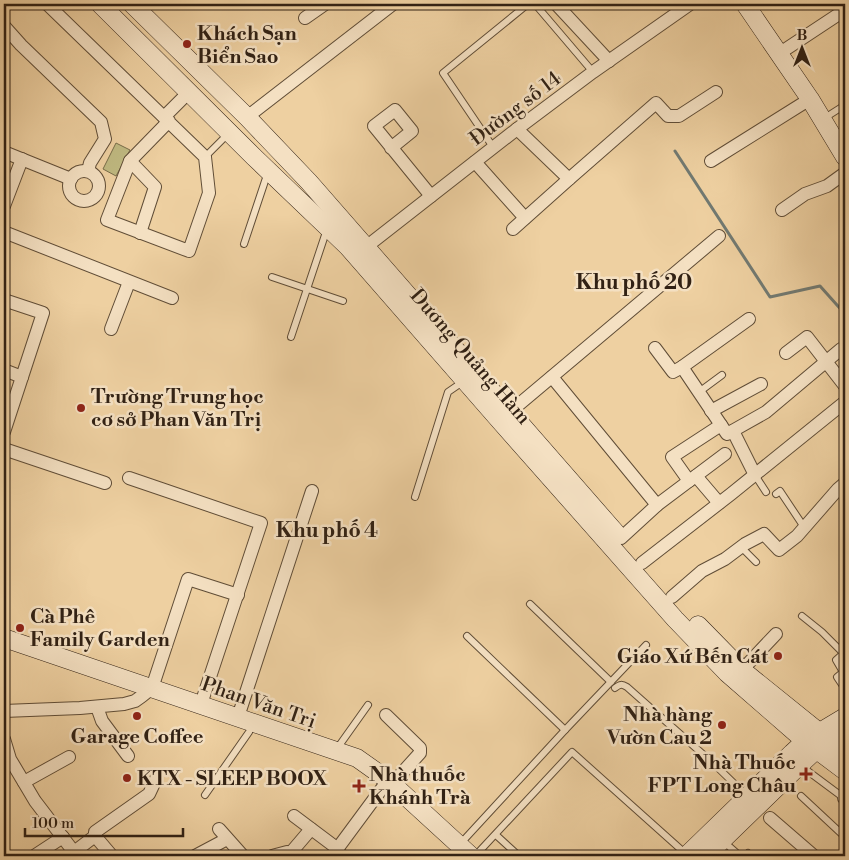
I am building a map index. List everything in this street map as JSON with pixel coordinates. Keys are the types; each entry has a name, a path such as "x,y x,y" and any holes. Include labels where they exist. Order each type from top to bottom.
{"street":[{"path":"47,4 166,119 205,157 210,193 189,251 107,220 130,161 166,119 189,92"},
{"name":"Dương Quảng Hàm","path":"100,4 328,228 361,251 510,412 684,611 742,670 818,741 845,771"},
{"name":"Dương Quảng Hàm","path":"132,4 247,117 309,182 464,381 675,619 727,672 818,741 845,753"},
{"path":"305,18 324,4"},
{"path":"556,4 609,60"},
{"name":"Đường số 14","path":"361,251 493,147 609,60 690,4"},
{"path":"745,4 780,53 845,157"},
{"path":"247,117 387,5"},
{"path":"780,53 845,10"},
{"path":"5,31 101,122 105,139 90,163 88,171"},
{"path":"513,229 656,103 668,116 680,116 716,92"},
{"path":"711,161 810,99"},
{"path":"517,129 569,179"},
{"path":"392,148 431,196"},
{"path":"4,152 71,179"},
{"path":"4,206 22,159"},
{"path":"130,161 155,187 140,233"},
{"path":"475,162 525,218"},
{"path":"88,171 97,177 100,187 99,192 92,200 87,202 77,200 70,193 69,184 78,172 88,171"},
{"path":"782,210 807,193 827,186 845,174"},
{"path":"99,192 115,199"},
{"path":"4,232 172,298"},
{"path":"510,412 719,236"},
{"path":"111,329 129,282"},
{"path":"4,300 43,313 4,432"},
{"path":"655,348 673,372 749,319"},
{"path":"786,353 807,337 845,386"},
{"path":"682,367 727,434 766,412 841,350"},
{"path":"4,370 22,377"},
{"path":"552,377 658,505"},
{"path":"711,411 761,384"},
{"path":"642,563 845,402"},
{"path":"719,503 672,457 721,425"},
{"path":"733,431 755,475"},
{"path":"4,449 105,483"},
{"path":"621,538 658,505 725,454"},
{"path":"129,478 261,523 201,704"},
{"path":"672,597 702,571 764,534 779,550 796,536 845,483"},
{"path":"238,717 312,491"},
{"path":"4,711 124,704 134,701 147,692 188,579 238,595"},
{"path":"742,670 776,634"},
{"name":"Phan Văn Trị","path":"4,638 353,767 388,786"},
{"name":"Phan Văn Trị","path":"4,650 147,692 201,704 238,717 255,730 357,758 460,852"},
{"path":"96,706 102,721 128,756"},
{"path":"294,816 339,854 388,786 420,753 420,748 386,715"},
{"path":"686,856 758,807 818,741 845,717"},
{"path":"706,856 800,765 818,741 845,732"},
{"path":"4,739 7,762 24,782 35,801 76,854 95,836 95,832 149,794 156,779"},
{"path":"24,782 69,757"},
{"path":"758,807 814,856"},
{"path":"272,856 287,852 288,856 311,829"},
{"path":"194,856 223,834 243,856"},
{"path":"95,836 112,856"},
{"path":"34,856 63,837"}],"lane":[{"path":"493,147 443,73 528,4"},
{"path":"535,4 593,72"},
{"path":"822,119 845,105"},
{"path":"205,157 230,132"},
{"path":"244,244 269,171"},
{"path":"291,337 328,228"},
{"path":"272,277 343,301"},
{"path":"699,392 722,375"},
{"path":"415,497 448,392 464,381"},
{"path":"755,475 766,492"},
{"path":"776,494 780,491 804,527"},
{"path":"741,547 756,562"},
{"path":"530,604 611,682"},
{"path":"802,616 844,652 836,660 843,672 837,676 845,689"},
{"path":"467,636 565,730"},
{"path":"460,852 565,730 646,645"},
{"path":"615,688 620,684 627,687 714,764 758,807"},
{"path":"335,751 368,706"},
{"path":"205,795 255,730"},
{"path":"475,856 572,752 686,856"},
{"path":"800,765 845,799"},
{"path":"800,796 845,837"},
{"path":"496,835 519,856"},
{"path":"722,840 740,856"},
{"path":"745,856 748,854 751,856"}],"shaded area":[{"path":"116,143 130,150 116,176 103,169"}],"waterway":[{"path":"675,151 770,297 820,286 845,314"}],"place":[{"name":"Khách Sạn Biển Sao","path":"187,44"},
{"name":"Trường Trung học cơ sở Phan Văn Trị","path":"81,408"},
{"name":"Cà Phê Family Garden","path":"20,628"},
{"name":"Giáo Xứ Bến Cát","path":"778,656"},
{"name":"Garage Coffee","path":"137,716"},
{"name":"Nhà hàng Vườn Cau 2","path":"722,725"},
{"name":"Nhà Thuốc FPT Long Châu","path":"806,774"},
{"name":"KTX - SLEEP BOOX","path":"127,778"},
{"name":"Nhà thuốc Khánh Trà","path":"359,786"}],"district":[{"name":"Khu phố 20","path":"634,282"},
{"name":"Khu phố 4","path":"327,530"}]}
